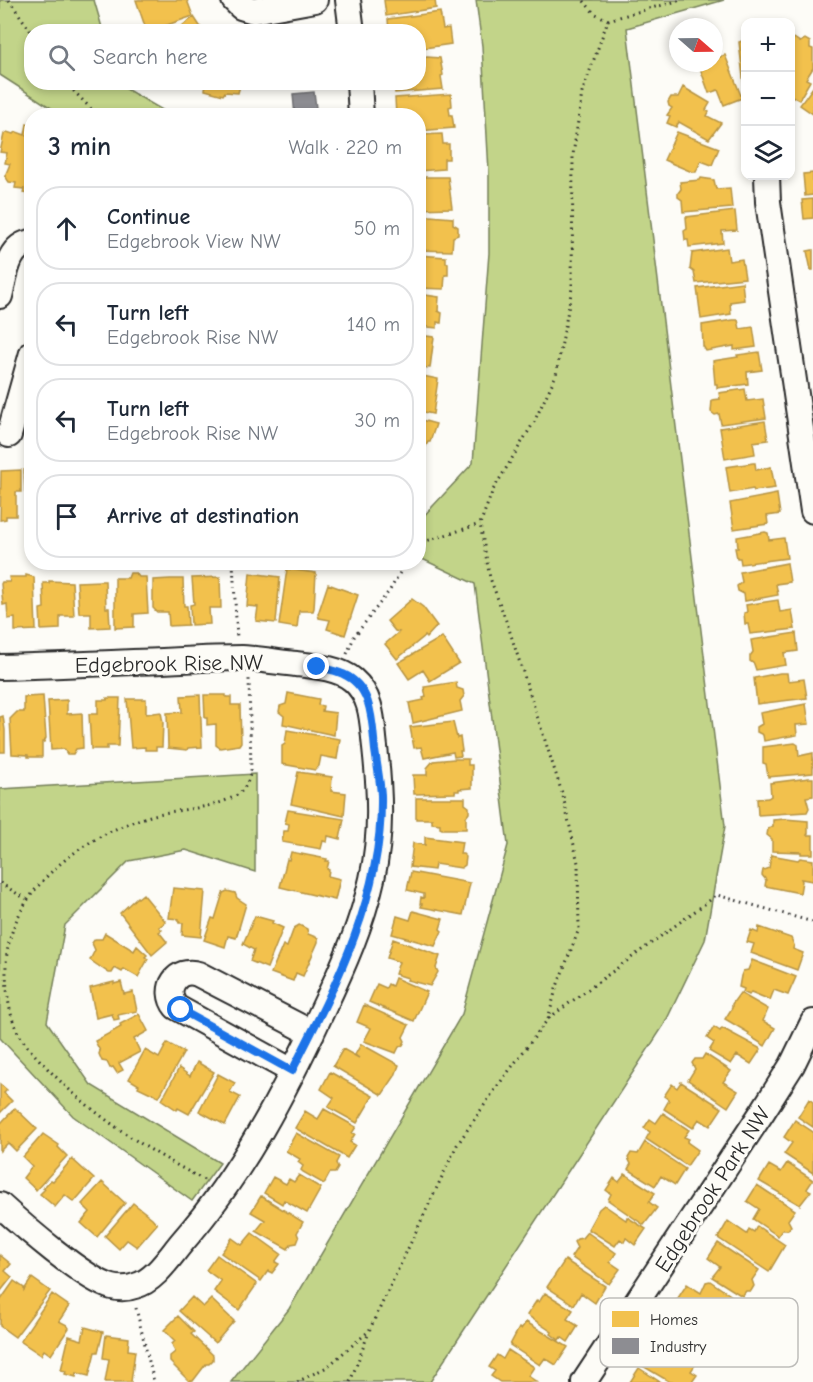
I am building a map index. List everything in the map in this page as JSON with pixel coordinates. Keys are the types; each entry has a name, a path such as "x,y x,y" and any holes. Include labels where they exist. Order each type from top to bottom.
{"street":[{"path":"234,0 241,7 254,11 315,0"},
{"path":"348,0 351,24"},
{"path":"359,90 361,108"},
{"path":"767,180 768,202 806,412 813,511"},
{"path":"0,296 11,256 20,245 24,244"},
{"path":"14,435 24,389"},
{"name":"Edgebrook Rise NW","path":"0,667 243,658 317,667 342,673 363,690 370,706 381,794 379,836 372,879 358,929 342,968 292,1071 223,1191 153,1275 140,1285 131,1288"},
{"path":"292,1071 176,1006 170,995 172,982 181,974 193,972 312,1033"},
{"name":"Edgebrook Park NW","path":"640,1298 763,1112 792,1065 813,1022"},
{"path":"0,1205 72,1263 104,1284 131,1288"},
{"name":"Edgebrook Park NW","path":"584,1382 600,1358"}],"path":[{"path":"9,0 26,24"},
{"path":"583,0 594,13 608,20 681,0"},
{"path":"548,1019 556,989 579,929 578,863 563,796 508,626 490,578 480,524 493,490 534,422 556,375 572,288 574,144 582,93 608,20"},
{"path":"73,90 90,108"},
{"path":"426,541 480,524"},
{"path":"223,1191 147,1149 102,1118 63,1084 32,1052 19,1034 10,1009 6,965 13,928 27,899 56,867 94,840 147,817 226,801 238,795 249,780 251,770 249,675 237,639 233,570"},
{"path":"342,673 354,637 390,590 401,570"},
{"path":"0,883 27,899"},
{"path":"350,1382 369,1331 457,1145 548,1019 717,895 813,922"},
{"path":"131,1288 154,1382"},
{"path":"297,1382 327,1367 369,1331"}],"green space":[{"path":"0,0 94,0 101,24 24,24 24,90 128,90 159,108 51,108 0,75"},
{"path":"476,0 724,0 627,28 725,826 705,940 664,1025 430,1382 231,1382 289,1309 462,1014 508,845 475,584 426,561 426,513 473,463 489,253 489,172 482,46"},
{"path":"255,774 255,872 186,850 129,861 65,925 47,1022 91,1085 220,1163 192,1201 73,1116 0,1038 0,789"}],"building: Homes":[{"path":"136,0 187,0 193,16 170,24 144,24"},
{"path":"384,0 435,0 436,8 386,16"},
{"path":"440,12 443,29 449,28 451,44 426,48 426,24 388,24 388,19"},
{"path":"194,17 199,24 184,24"},
{"path":"795,39 800,42 805,39 810,42 810,48 813,49 813,68 806,79 810,81 799,100 795,98"},
{"path":"725,55 741,95 741,98 724,105 718,90 709,93 702,72 723,72 723,56"},
{"path":"426,57 440,58 443,89 395,93 395,90 426,90"},
{"path":"683,87 710,103 706,110 709,112 707,116 721,123 709,139 679,122 676,127 667,123 670,116 667,115 672,108 668,102 671,97 678,97"},
{"path":"813,87 813,114 800,105"},
{"path":"205,90 239,90 238,93 225,92 223,95"},
{"path":"451,94 452,106 449,107 454,128 426,130 426,108 396,108 395,98"},
{"path":"17,132 24,135 24,189 15,188 16,183 9,182 5,176 10,164 5,163 7,153 0,152 4,134"},
{"path":"677,132 719,148 712,165 701,161 696,172 692,172 664,160"},
{"path":"442,134 443,144 449,144 449,159 444,159 444,169 426,170 426,135"},
{"path":"813,173 813,195 805,196 803,174"},
{"path":"426,177 448,177 452,208 426,209"},
{"path":"701,178 714,180 716,189 730,188 732,208 683,212 682,200 678,197 681,189 680,182"},
{"path":"813,199 813,218 804,219 802,200"},
{"path":"735,211 737,230 722,231 723,243 689,247 684,231 687,229 686,217"},
{"path":"426,216 453,218 453,224 458,227 458,235 453,237 452,251 426,250"},
{"path":"727,248 729,261 742,259 745,278 696,283 694,272 690,269 692,253"},
{"path":"813,250 813,270 811,270 807,251"},
{"path":"426,256 446,257 448,275 445,275 444,289 426,288"},
{"path":"742,282 744,300 730,302 731,314 701,319 697,288"},
{"path":"426,295 439,297 438,311 442,313 441,323 437,322 437,328 426,327"},
{"path":"738,320 740,329 753,327 756,347 734,350 734,346 706,351 703,346 702,325"},
{"path":"426,336 434,337 430,368 426,368"},
{"path":"759,352 762,370 747,372 748,384 717,388 713,361"},
{"path":"426,377 438,379 433,414 426,413"},
{"path":"745,389 747,401 763,399 766,418 721,424 719,414 715,415 711,412 712,400 720,399 719,393"},
{"path":"426,421 436,424 430,442 426,446"},
{"path":"765,421 768,440 753,442 755,454 725,459 720,428"},
{"path":"755,463 756,470 771,467 775,488 730,493 726,467"},
{"path":"21,470 21,492 16,492 16,516 6,516 6,519 0,520 1,471"},
{"path":"777,494 780,514 767,516 768,524 734,529 730,503"},
{"path":"768,533 769,540 784,538 787,558 741,564 735,548 738,548 737,537"},
{"path":"787,563 790,582 776,584 778,595 745,601 744,594 738,591 737,586 742,582 740,572"},
{"path":"287,570 316,573 313,611 299,611 297,628 279,625"},
{"path":"130,573 146,577 148,613 134,614 134,627 115,628 115,578 128,578"},
{"path":"250,573 280,577 276,623 256,621 258,607 247,606"},
{"path":"26,575 34,577 36,630 15,631 15,618 8,619 7,604 3,605 1,584 10,582 9,577 26,577"},
{"path":"220,577 221,608 209,608 210,624 191,625 190,605 194,604 192,578"},
{"path":"183,579 184,606 187,606 188,625 169,626 168,612 157,612 153,608 153,580"},
{"path":"49,581 72,582 74,616 60,616 60,629 41,630 40,609 44,608 43,583 49,583"},
{"path":"105,581 106,608 109,608 110,627 91,628 91,613 79,613 77,582"},
{"path":"328,584 358,595 345,635 327,629 330,620 319,618 318,614"},
{"path":"412,599 423,607 437,626 426,638 425,636 397,659 385,644 399,632 395,631 387,621"},
{"path":"778,600 780,612 792,610 795,629 750,634 748,624 745,624 746,605"},
{"path":"796,633 798,651 784,653 786,665 756,670 750,661 753,652 751,640"},
{"path":"442,637 459,663 430,681 423,670 409,679 398,663"},
{"path":"787,673 788,681 804,679 807,698 757,704 754,678"},
{"path":"456,682 457,688 463,690 464,696 460,701 462,711 413,723 409,703 424,700 423,698 426,697 424,687"},
{"path":"288,693 319,699 318,705 323,706 322,711 336,713 334,735 283,724 284,716 279,712 280,706 286,704"},
{"path":"200,695 202,747 187,750 168,748 167,713 182,712 181,696"},
{"path":"204,695 226,695 226,697 231,697 231,705 240,705 241,742 239,745 220,748 216,745 216,724 207,725"},
{"path":"43,696 46,738 42,742 42,757 12,754 10,719 17,712 24,712 24,697"},
{"path":"107,698 120,698 118,746 91,749 89,714 98,714 98,700 107,700"},
{"path":"127,699 146,699 146,714 161,712 162,747 156,747 156,750 145,750 145,747 131,748"},
{"path":"67,700 67,714 82,713 83,748 76,749 73,754 67,754 64,749 51,750 48,701"},
{"path":"806,704 809,724 796,725 797,735 764,741 763,735 757,732 757,727 762,724 760,713"},
{"path":"3,716 5,752 0,752 0,717"},
{"path":"453,722 457,738 460,737 461,756 454,757 453,752 424,758 421,747 414,748 410,727"},
{"path":"287,730 340,739 337,759 321,756 319,766 315,770 282,764 282,746 285,744"},
{"path":"795,743 798,745 799,756 813,753 813,773 768,777 766,764 763,763 763,747"},
{"path":"468,759 468,765 472,765 472,788 459,789 455,793 414,794 413,775 427,775 427,768 433,761"},
{"path":"298,772 332,777 331,791 346,793 344,816 291,804"},
{"path":"813,778 813,796 806,797 809,808 807,812 758,815 757,799 771,796 770,783"},
{"path":"416,798 465,798 465,804 469,807 466,829 442,829 440,824 432,823 432,819 416,819"},
{"path":"288,810 344,819 340,839 328,836 327,842 323,841 321,849 282,842 284,831 288,831 289,824 285,823"},
{"path":"773,820 808,821 807,835 813,835 813,854 772,851 772,839 767,835 768,829 773,826"},
{"path":"425,837 462,842 460,854 466,857 465,865 461,868 435,864 434,870 410,867 413,843 425,845"},
{"path":"291,852 329,861 328,876 340,879 335,900 280,887"},
{"path":"771,855 813,860 813,881 801,879 800,893 765,886 766,880 762,875 763,870 769,868"},
{"path":"411,872 470,883 463,915 421,907 421,897 424,898 424,894 407,890"},
{"path":"173,888 205,891 201,937 182,935 183,923 179,923 179,919 169,918"},
{"path":"227,891 235,893 237,898 246,904 236,938 228,936 225,947 204,940 212,918 215,919 223,893"},
{"path":"143,894 166,922 159,927 162,930 159,932 167,942 152,955 120,913"},
{"path":"413,911 443,919 440,929 442,931 435,946 392,934 397,916 410,920"},
{"path":"255,916 273,921 272,923 283,928 267,968 250,961 254,950 243,944"},
{"path":"299,925 307,929 308,934 318,938 318,942 303,976 296,973 293,981 271,973 283,945 287,947 294,928"},
{"path":"759,927 791,938 793,949 803,953 797,970 751,953 754,944 747,942 751,930 758,933"},
{"path":"105,933 134,951 137,946 147,955 145,957 148,959 138,977 124,969 122,972 115,968 112,973 109,973 90,960 95,950 92,943 95,939 102,939"},
{"path":"393,939 440,956 436,968 438,972 430,986 395,974 399,962 387,958"},
{"path":"752,960 796,977 788,995 774,990 770,1000 751,992 749,995 743,992 744,989 739,987 741,976 743,971 748,970"},
{"path":"395,978 427,992 414,1021 369,1002 377,984 386,988 388,984 392,986"},
{"path":"114,982 114,984 121,982 124,994 133,992 137,1011 118,1015 119,1019 114,1020 112,1014 96,1018 90,988"},
{"path":"740,993 768,1009 763,1021 775,1028 765,1046 748,1035 749,1033 725,1019"},
{"path":"364,1005 409,1025 403,1037 405,1041 396,1053 364,1041 371,1028 357,1022"},
{"path":"139,1014 148,1031 134,1039 140,1052 119,1063 123,1070 117,1073 113,1067 110,1068 107,1062 102,1061 95,1041"},
{"path":"714,1027 720,1031 722,1028 761,1049 751,1064 737,1055 731,1064 709,1051 714,1043 707,1038"},
{"path":"167,1043 184,1052 159,1097 138,1087 139,1085 129,1079 145,1050 159,1058"},
{"path":"361,1044 399,1065 395,1076 382,1095 333,1066 343,1049 359,1058 355,1055"},
{"path":"705,1054 731,1071 723,1082 738,1091 728,1107 688,1080 695,1069 692,1063 695,1059 702,1059"},
{"path":"197,1062 214,1072 189,1114 178,1108 177,1110 162,1100 179,1068 190,1076"},
{"path":"330,1072 373,1096 357,1123 328,1107 334,1098 321,1089"},
{"path":"218,1074 235,1083 230,1092 240,1097 225,1125 199,1111"},
{"path":"681,1082 722,1108 710,1126 699,1119 693,1128 664,1109 669,1100 664,1096 672,1084 677,1088"},
{"path":"0,1084 7,1090 4,1093 12,1101 0,1113"},
{"path":"809,1099 813,1102 813,1127 798,1117"},
{"path":"15,1108 37,1129 16,1151 8,1143 0,1151 0,1124"},
{"path":"324,1109 356,1127 350,1142 355,1145 347,1158 295,1128 305,1111 318,1119"},
{"path":"663,1113 689,1130 684,1137 689,1139 687,1142 698,1150 687,1166 646,1139 650,1132 644,1128 650,1119 656,1123"},
{"path":"795,1120 813,1132 813,1173 784,1154 792,1143 784,1137"},
{"path":"296,1133 339,1157 336,1163 338,1168 335,1173 330,1173 324,1184 303,1172 301,1170 303,1166 298,1162 300,1159 286,1151"},
{"path":"43,1134 59,1145 58,1147 67,1156 36,1190 23,1178 32,1166 23,1157"},
{"path":"645,1142 685,1169 675,1185 661,1176 655,1186 628,1169 631,1164 628,1158 631,1153 638,1154"},
{"path":"72,1159 94,1179 74,1202 65,1195 55,1207 40,1194 45,1189 43,1188 51,1180 53,1181"},
{"path":"787,1163 813,1180 807,1189 811,1191 800,1205 759,1181 769,1165 781,1172"},
{"path":"625,1174 655,1193 649,1202 657,1208 644,1225 608,1200 611,1194 606,1190 614,1178 619,1182"},
{"path":"299,1175 321,1188 307,1213 284,1200 282,1204 264,1193 273,1177 286,1184 289,1179 294,1182"},
{"path":"102,1182 125,1203 97,1237 81,1223 90,1212 82,1204"},
{"path":"757,1185 795,1210 788,1220 791,1226 788,1230 782,1230 778,1236 753,1219 759,1209 747,1201"},
{"path":"261,1196 303,1222 297,1233 299,1238 297,1243 291,1244 288,1249 256,1231 265,1220 251,1212"},
{"path":"133,1203 157,1224 137,1247 127,1240 119,1249 105,1236"},
{"path":"604,1205 626,1220 627,1217 646,1229 635,1245 626,1238 624,1242 620,1239 615,1246 588,1229 599,1209"},
{"path":"728,1221 747,1234 749,1229 754,1232 757,1226 785,1245 769,1272 718,1238"},
{"path":"587,1232 616,1253 610,1262 620,1269 609,1284 571,1257 577,1248 574,1242"},
{"path":"252,1233 281,1254 275,1262 279,1264 272,1273 268,1271 261,1281 221,1253 232,1238 242,1245"},
{"path":"718,1243 759,1270 752,1280 754,1286 751,1291 746,1291 742,1296 712,1277 720,1267 708,1258"},
{"path":"0,1255 11,1264 5,1271 12,1277 0,1292"},
{"path":"217,1255 257,1284 239,1310 214,1291 221,1281 206,1270"},
{"path":"565,1260 605,1286 595,1303 581,1293 574,1305 547,1287"},
{"path":"32,1278 50,1291 15,1337 0,1326 0,1301 14,1281 24,1290"},
{"path":"710,1281 735,1298 678,1298 687,1284 701,1293 706,1282"},
{"path":"545,1293 573,1310 567,1319 578,1326 568,1342 561,1337 559,1340 551,1334 552,1332 527,1315"},
{"path":"52,1294 69,1306 59,1321 69,1328 51,1355 44,1350 41,1355 20,1341"},
{"path":"192,1297 203,1307 211,1299 234,1321 215,1343 179,1311"},
{"path":"178,1316 194,1332 191,1334 213,1355 213,1360 206,1364 193,1381 189,1381 170,1362 170,1356 175,1352 172,1344 175,1341 164,1330"},
{"path":"526,1322 568,1347 556,1365 545,1358 540,1365 510,1345 519,1328 521,1329"},
{"path":"85,1327 103,1332 89,1376 77,1373 76,1377 65,1374 66,1371 61,1370 69,1336 82,1340"},
{"path":"106,1335 129,1338 128,1350 135,1351 131,1382 105,1382 109,1359 103,1358"},
{"path":"508,1350 534,1367 528,1376 537,1382 500,1382 491,1376 495,1371 489,1367 497,1355 503,1359"},
{"path":"644,1367 694,1367 691,1371 697,1375 692,1382 670,1382"},
{"path":"639,1368 660,1382 630,1382"}],"building: Industry":[{"path":"314,92 316,108 294,108 293,94"}],"route":[{"path":"181,1010 292,1071 312,1033 358,929 372,879 379,836 381,794 370,706 363,690 352,679 342,673 317,667"}]}
